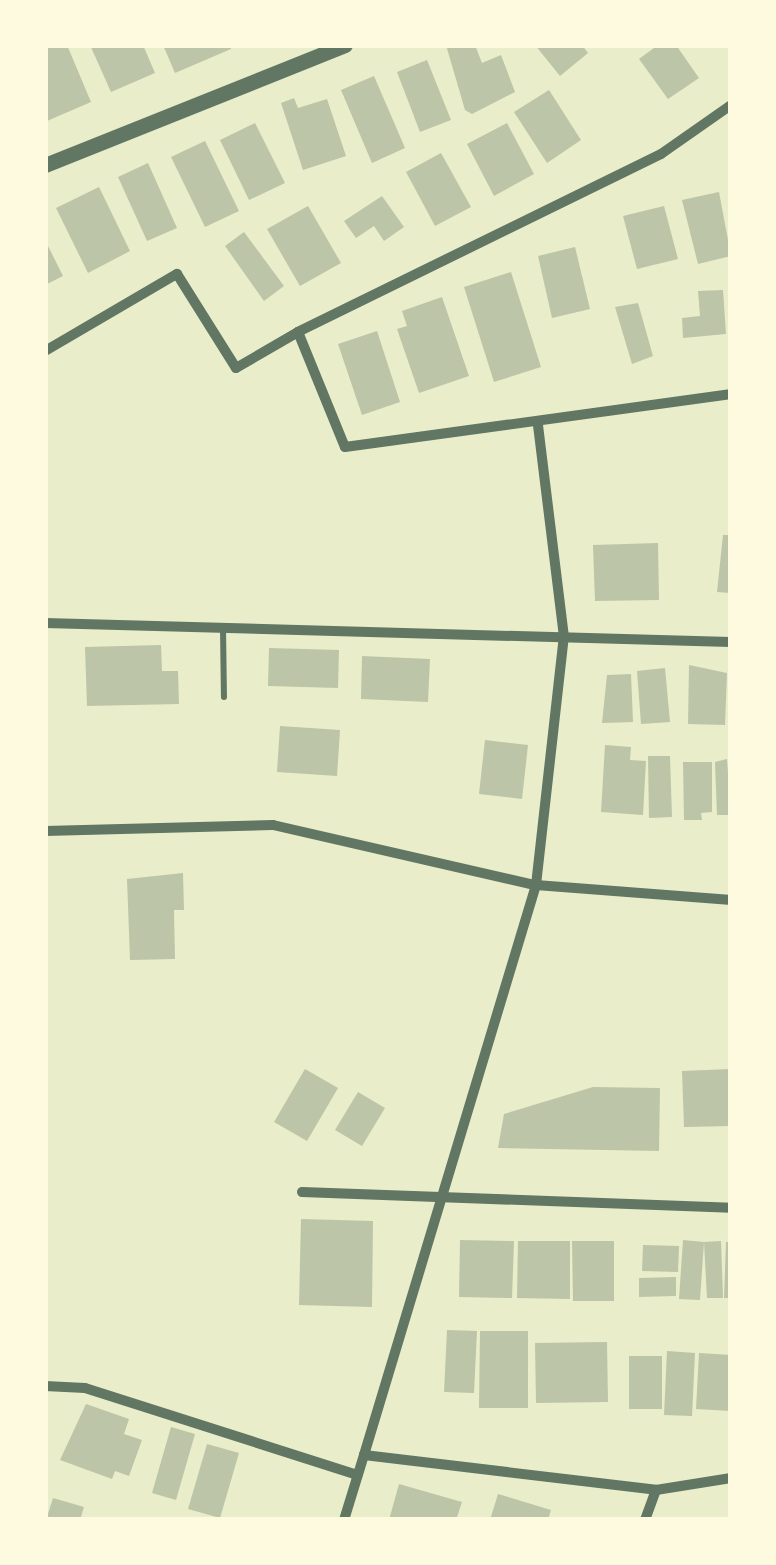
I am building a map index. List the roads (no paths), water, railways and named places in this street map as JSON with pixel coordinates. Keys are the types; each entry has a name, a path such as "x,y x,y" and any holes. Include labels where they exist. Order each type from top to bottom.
{"street":[{"path":"45,165 345,45"},
{"path":"45,351 177,274 236,368 298,332 661,154 731,105"},
{"path":"298,332 345,447 538,424 731,394"},
{"path":"344,1520 536,886 564,636 538,424"},
{"path":"45,623 731,642"},
{"path":"45,831 273,825 536,886 731,900"},
{"path":"302,1192 731,1208"},
{"path":"45,1386 85,1388 358,1476"},
{"path":"364,1455 656,1490 731,1478"},
{"path":"644,1520 656,1490"}],"lane":[{"path":"222,628 224,696"}]}
